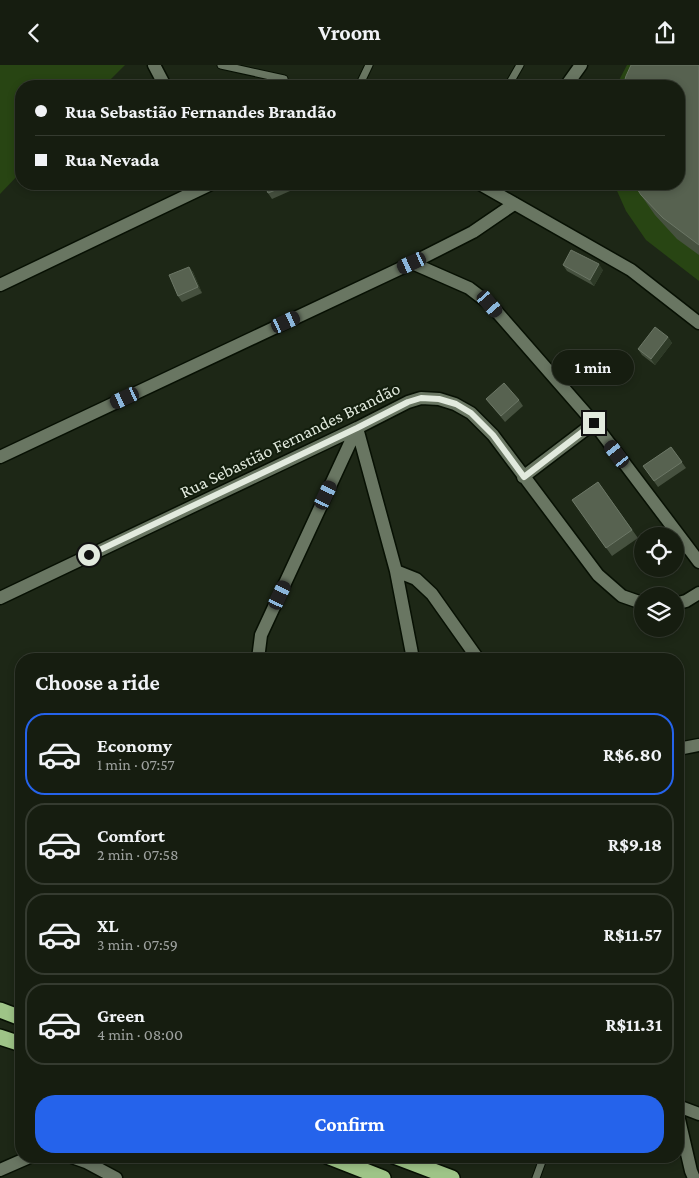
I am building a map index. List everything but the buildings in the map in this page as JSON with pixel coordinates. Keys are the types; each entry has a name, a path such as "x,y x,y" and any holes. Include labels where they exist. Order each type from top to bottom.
{"highway":[{"path":"0,1010 15,1015"},
{"path":"0,1037 15,1042"},
{"path":"345,1163 383,1178"},
{"path":"412,1163 452,1178"}],"street":[{"path":"154,65 162,80"},
{"path":"570,80 581,65"},
{"path":"0,285 198,190"},
{"path":"501,190 514,204 585,242 631,270 699,323"},
{"path":"0,457 412,263 473,232 514,204"},
{"path":"412,263 469,288 490,304 594,423 699,562"},
{"name":"Rua Sebastião Fernandes Brandão","path":"0,598 408,402 421,398 439,399 456,404 471,413 493,435 598,575 622,596 634,600"},
{"path":"524,477 594,423"},
{"path":"357,428 396,571 412,653"},
{"path":"259,653 261,635 357,428"},
{"path":"396,571 416,579 432,594 474,653"},
{"path":"684,602 699,593"},
{"path":"684,748 699,745"},
{"path":"684,1108 699,1114"},
{"path":"684,1141 694,1178"},
{"path":"0,1171 17,1163"},
{"path":"88,1163 116,1178"}],"lane":[{"path":"221,65 284,79"},
{"path":"362,80 369,65"},
{"path":"511,80 520,65"},
{"path":"536,1178 541,1163"}],"green space":[{"path":"0,65 125,65 110,80 15,80 15,178 0,194"},
{"path":"627,65 699,65 699,281 646,240 626,211 617,190 685,190 685,80 619,80"}],"route":[{"path":"89,555 408,402 421,398 439,399 456,404 471,413 493,435 524,477 594,423"}]}
